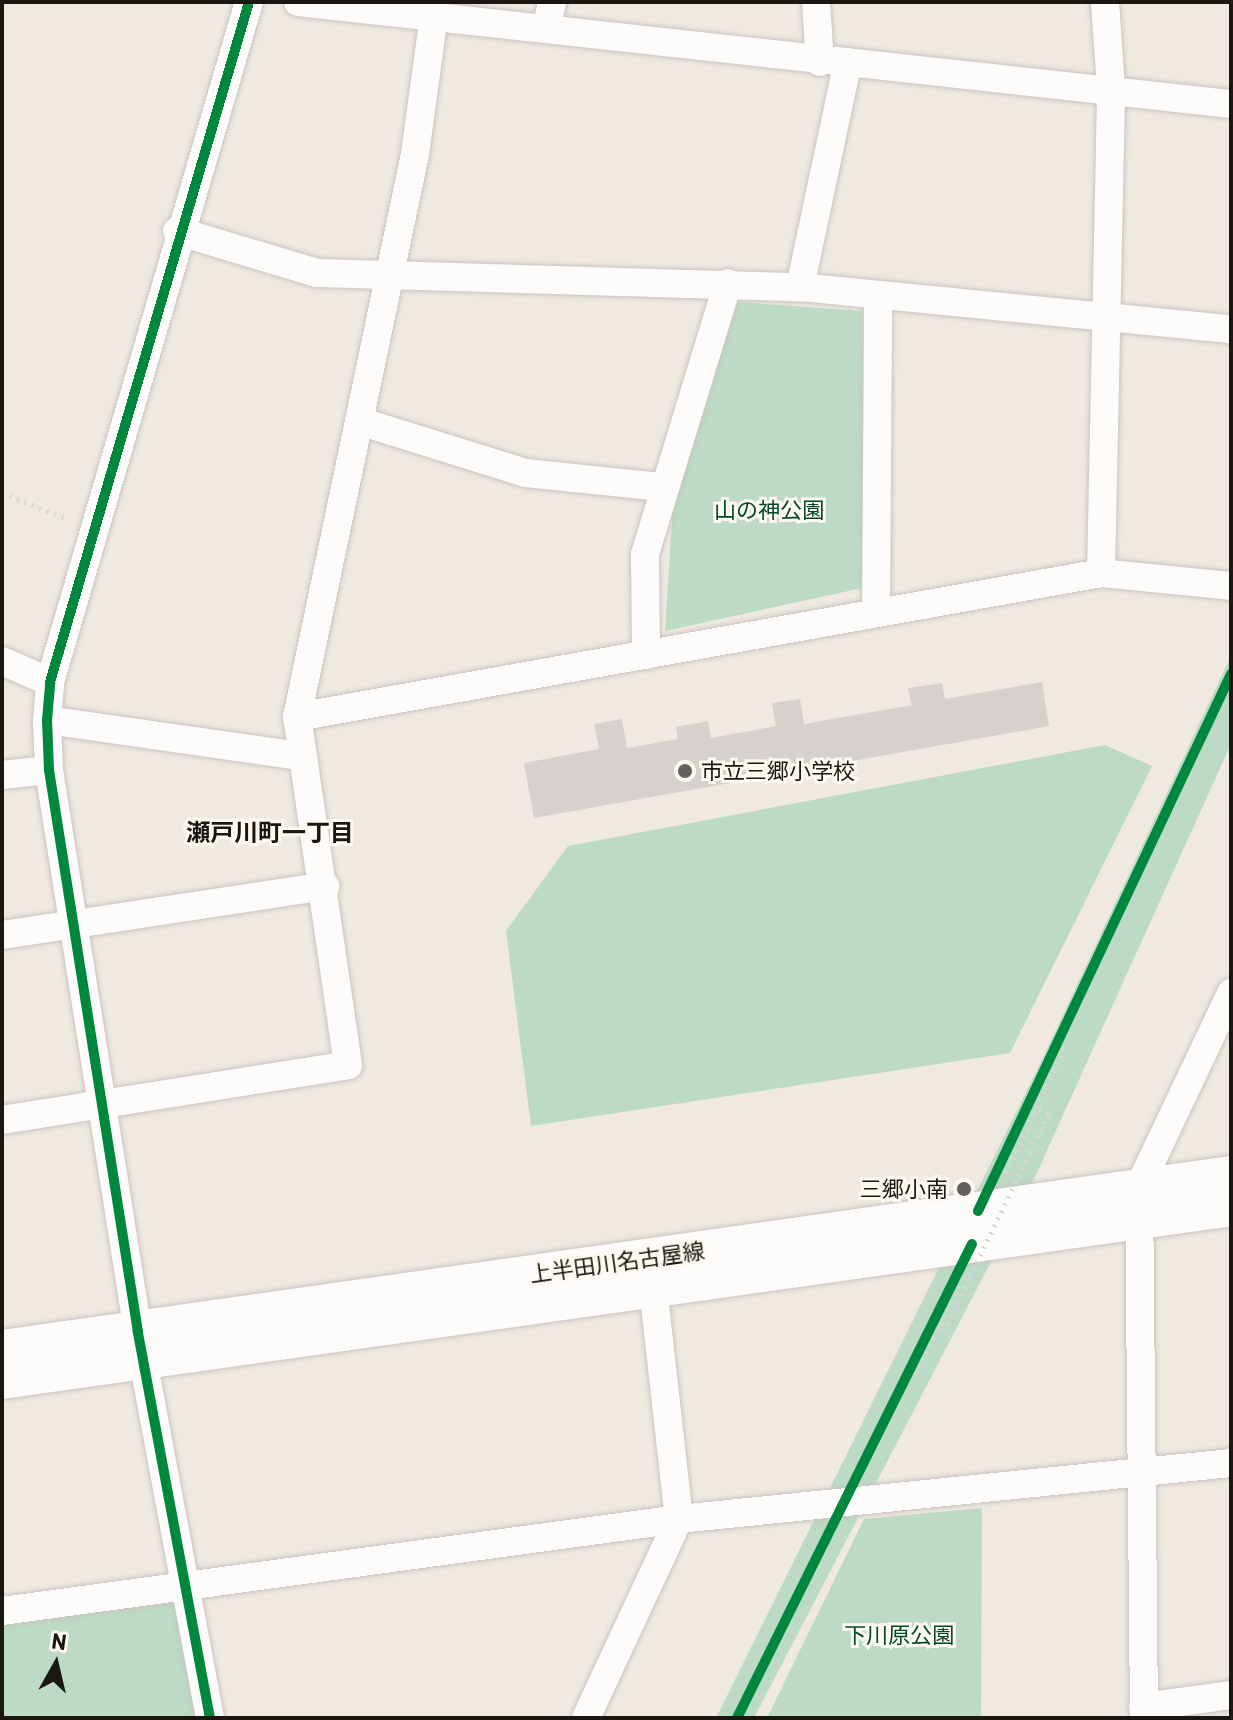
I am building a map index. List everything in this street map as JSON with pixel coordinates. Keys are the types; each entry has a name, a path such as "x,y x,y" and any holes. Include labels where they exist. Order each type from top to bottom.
{"main road":[{"name":"上半田川名古屋線","path":"2,1349 140,1345 653,1289 1138,1204 1231,1175"},
{"name":"上半田川名古屋線","path":"2,1380 140,1345 978,1211 1138,1204 1231,1207"}],"street":[{"path":"210,1718 191,1587 140,1345 107,1107 49,770 47,720 50,682 177,231 249,2"},
{"path":"298,2 362,5 434,15 549,16 834,62 1111,88 1231,104"},
{"path":"800,287 834,62 816,2"},
{"path":"1101,573 1109,316 1111,88 1105,2"},
{"path":"2,1120 107,1107 348,1065 325,886 300,756 297,717 390,277 434,15"},
{"path":"177,231 317,273 800,287 1231,329"},
{"path":"646,655 645,554 662,487 728,283"},
{"path":"876,613 878,295"},
{"path":"359,421 526,473 662,487"},
{"path":"297,717 1101,573 1231,586"},
{"path":"2,661 50,682"},
{"path":"47,720 300,756"},
{"path":"2,775 49,770"},
{"path":"2,935 325,886"},
{"path":"1231,993 1138,1204 1143,1712 1231,1695"},
{"path":"586,1718 679,1519 653,1289"},
{"path":"2,1611 679,1519 1231,1463"}],"path":[{"path":"2,493 95,528"},
{"path":"978,1211 1231,674"},
{"path":"1006,1174 1064,1050 1055,1046"},
{"path":"938,1328 944,1331 1048,1114 1038,1109"},
{"path":"910,1371 915,1374 959,1285"}],"green space":[{"name":"山の神公園","path":"738,302 862,311 867,587 665,631 674,487"},
{"path":"1231,656 1231,744 1035,1177 754,1718 716,1718 1039,1066"},
{"path":"1105,745 1152,766 1010,1053 531,1126 506,931 568,846"},
{"name":"下川原公園","path":"982,1508 981,1718 767,1718 864,1519"},
{"path":"180,1602 197,1718 2,1718 2,1621"}],"building":[{"path":"1042,682 1049,726 534,818 524,763 599,749 594,724 622,719 627,748 678,739 676,727 708,721 711,738 776,726 772,703 800,699 804,724 912,705 908,688 942,683 945,699"}],"cycle path":[{"path":"210,1718 138,1332 49,770 47,720 50,682 249,2"},
{"path":"978,1211 1231,674"},
{"path":"737,1718 972,1244"}],"place":[{"name":"市立三郷小学校","path":"685,771"},
{"name":"三郷小南","path":"964,1189"}],"district":[{"name":"瀬戸川町一丁目","path":"270,832"}]}
